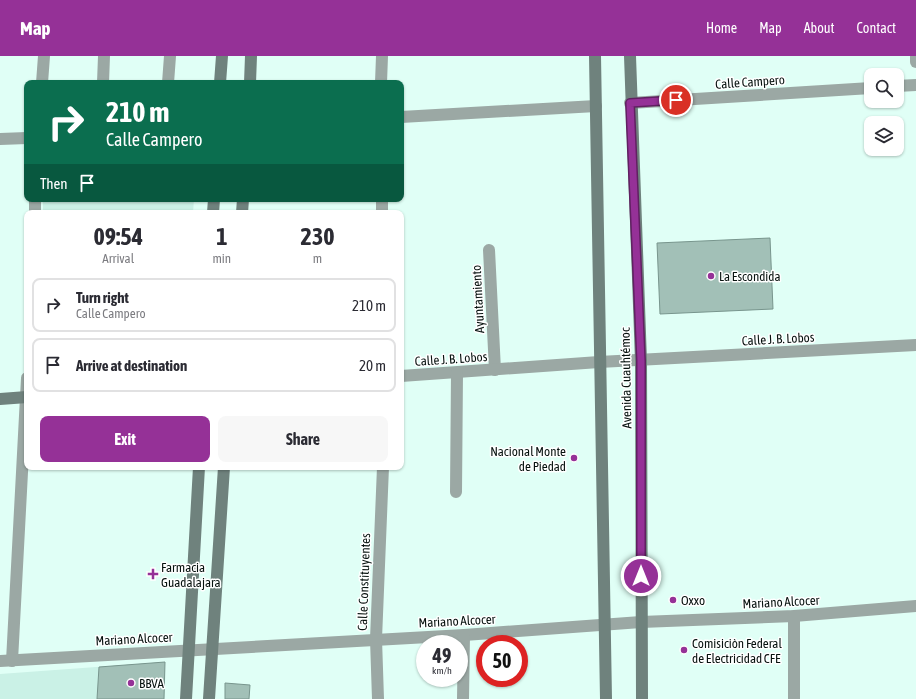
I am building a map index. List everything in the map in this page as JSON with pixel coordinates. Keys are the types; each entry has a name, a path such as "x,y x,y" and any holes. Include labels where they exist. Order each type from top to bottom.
{"main road":[{"path":"220,80 222,56"},
{"path":"250,80 251,56"},
{"name":"Avenida Cuauhtémoc","path":"595,56 599,362 606,699"},
{"name":"Avenida Cuauhtémoc","path":"630,56 630,103 641,361 642,699"},
{"path":"0,399 24,397"},
{"path":"186,699 199,470"},
{"path":"209,699 211,648 224,470"}],"street":[{"path":"42,80 44,56"},
{"path":"103,80 104,56"},
{"path":"168,80 170,56"},
{"path":"381,80 382,56"},
{"path":"916,56 916,62"},
{"path":"904,86 916,85"},
{"name":"Calle Campero","path":"630,103 864,88"},
{"path":"404,117 596,106"},
{"path":"0,139 24,138"},
{"name":"Ayuntamiento","path":"489,250 496,370"},
{"name":"Calle J. B. Lobos","path":"404,376 599,362 641,361 916,344"},
{"path":"456,492 457,373"},
{"path":"6,661 24,435"},
{"name":"Calle Constituyentes","path":"378,699 376,639 383,470"},
{"name":"Mariano Alcocer","path":"464,635 641,622 794,616 916,606"},
{"path":"794,616 794,699"},
{"name":"Mariano Alcocer","path":"6,661 416,637"},
{"path":"463,687 463,699"}],"shaded area":[{"path":"43,202 194,202 193,210 43,210"},
{"path":"165,662 164,699 0,699 0,674"}],"building":[{"path":"770,238 773,309 660,314 657,243"},
{"name":"BBVA","path":"165,662 164,699 97,699 99,667"},
{"path":"225,683 250,685 249,699 225,699"}],"place":[{"name":"La Escondida","path":"711,276"},
{"name":"Nacional Monte de Piedad","path":"574,458"},
{"name":"Farmacia Guadalajara","path":"153,574"},
{"name":"Oxxo","path":"673,600"},
{"name":"Comisiciòn Federal de Electricidad CFE","path":"684,650"},
{"name":"BBVA","path":"131,683"}],"route":[{"path":"641,576 641,361 630,103 676,100"}]}
